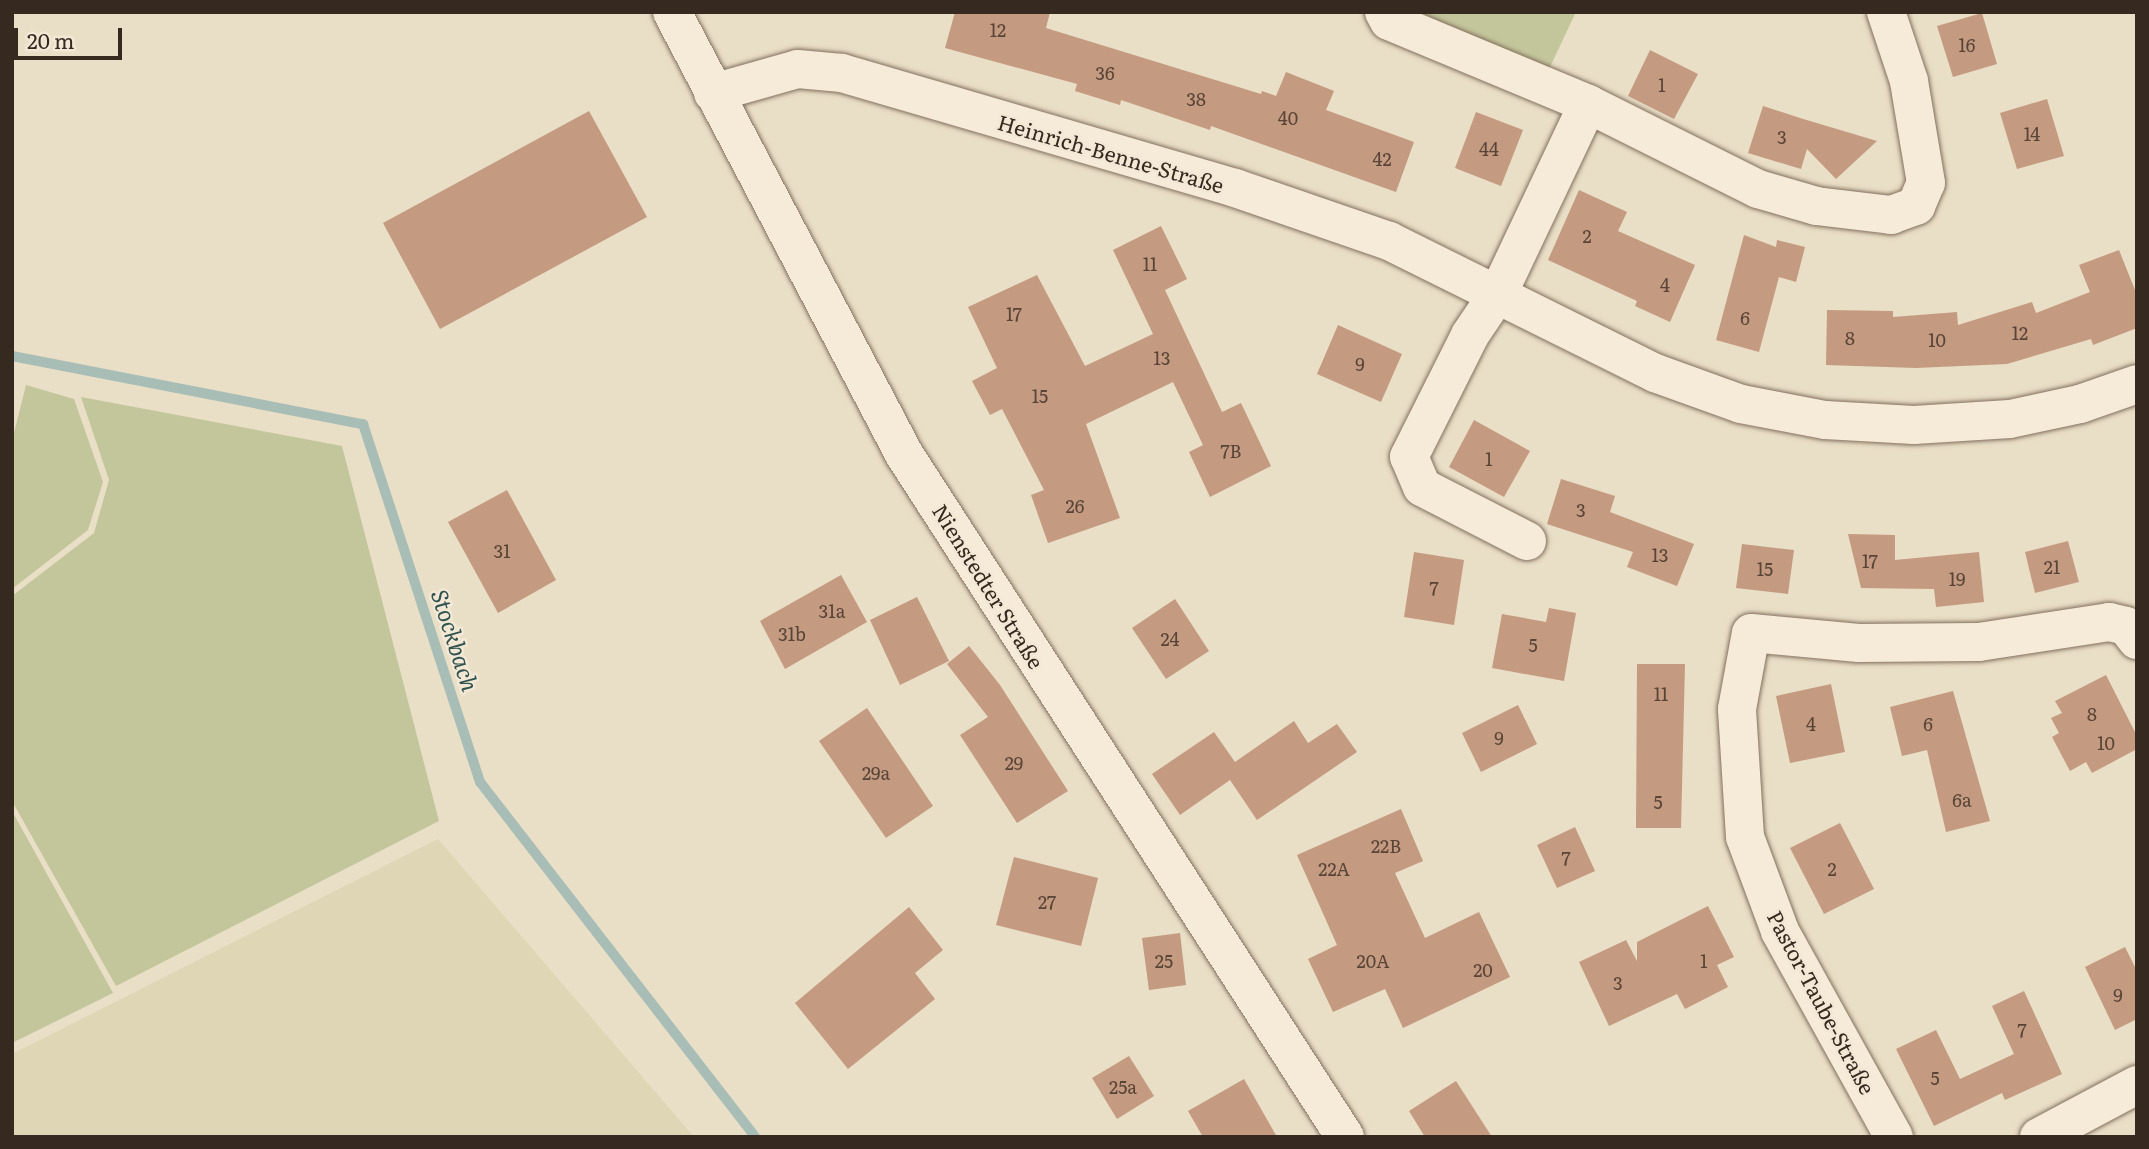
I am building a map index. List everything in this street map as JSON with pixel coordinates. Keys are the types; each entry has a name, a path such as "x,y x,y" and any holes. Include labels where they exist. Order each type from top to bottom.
{"street":[{"name":"Nienstedter Straße","path":"672,12 904,454 1345,1137"},
{"path":"1384,12 1389,21 1588,104 1758,189 1816,206 1891,215 1916,206 1926,183 1909,81 1886,12"},
{"name":"Heinrich-Benne-Straße","path":"713,93 798,69 842,73 1235,188 1389,242 1499,292 1655,373 1741,404 1825,420 1914,425 2010,419 2080,404 2137,384"},
{"path":"1527,541 1422,487 1409,457 1470,335 1499,292 1588,104"},
{"name":"Pastor-Taube-Straße","path":"1894,1137 1780,931 1745,837 1737,709 1751,633 1859,643 1979,642 2109,622 2126,626 2137,640"},
{"path":"2039,1137 2137,1085"}],"shaded area":[{"path":"438,839 694,1137 12,1137 12,1054"}],"green space":[{"path":"1416,12 1576,12 1549,69"},
{"path":"26,385 74,399 103,482 88,530 12,589 12,441"},
{"path":"81,397 342,446 439,821 116,986 12,801 12,596 94,533 109,480"},
{"path":"12,811 113,993 12,1043"}],"building":[{"path":"955,12 1050,12 1046,28 1261,94 1262,91 1276,96 1286,72 1334,91 1326,110 1414,142 1396,192 1211,126 1210,130 1121,100 1120,105 1075,91 1077,84 945,48"},
{"path":"1982,13 1997,64 1953,77 1937,26"},
{"path":"1650,50 1698,74 1674,119 1628,96"},
{"path":"2047,99 2064,156 2017,169 2000,113"},
{"path":"1763,106 1877,141 1836,179 1807,149 1801,169 1748,153"},
{"path":"589,111 647,217 440,329 383,223"},
{"path":"1476,112 1523,130 1501,186 1455,168"},
{"path":"1579,190 1627,212 1618,231 1695,265 1670,322 1635,306 1637,301 1548,260"},
{"path":"1161,226 1187,279 1165,290 1222,412 1241,403 1271,466 1210,497 1189,452 1203,445 1173,382 1086,424 1120,518 1048,543 1031,495 1044,490 1002,409 990,415 972,381 997,368 968,307 1037,275 1085,366 1153,334 1113,250"},
{"path":"1744,235 1776,247 1777,240 1805,247 1796,282 1779,277 1759,352 1716,340"},
{"path":"2119,250 2137,295 2137,328 2093,345 2091,339 2007,364 1916,368 1826,365 1827,310 1893,311 1893,317 1957,312 1958,325 2032,302 2036,313 2090,292 2079,265"},
{"path":"1338,325 1402,354 1381,402 1317,374"},
{"path":"1474,420 1530,451 1504,497 1449,467"},
{"path":"1561,479 1615,496 1610,512 1694,544 1677,586 1627,567 1633,552 1547,524"},
{"path":"507,490 556,580 498,613 448,522"},
{"path":"1848,534 1895,535 1895,560 1979,552 1984,602 1936,607 1934,589 1861,588"},
{"path":"2068,541 2079,582 2035,593 2025,552"},
{"path":"1742,544 1794,550 1788,594 1736,588"},
{"path":"1414,552 1464,560 1454,625 1404,617"},
{"path":"841,575 867,622 785,669 760,621"},
{"path":"917,597 949,661 900,685 870,620"},
{"path":"1175,599 1209,651 1166,679 1132,628"},
{"path":"1549,608 1576,613 1564,681 1492,668 1502,614 1546,622"},
{"path":"969,646 1000,685 1068,791 1017,823 960,735 988,717 947,664"},
{"path":"1637,664 1685,664 1681,828 1636,828"},
{"path":"2106,675 2137,736 2137,749 2092,773 2086,762 2070,771 2052,737 2059,733 2051,718 2062,713 2055,701"},
{"path":"1831,684 1845,752 1790,763 1776,696"},
{"path":"1953,691 1990,821 1946,832 1927,750 1902,756 1890,707"},
{"path":"1518,705 1537,744 1481,772 1462,733"},
{"path":"867,708 933,806 886,838 819,741"},
{"path":"1294,721 1308,743 1337,724 1357,752 1257,820 1230,780 1180,815 1152,774 1214,732 1235,762"},
{"path":"1401,809 1423,861 1395,873 1425,938 1479,912 1510,977 1403,1028 1385,989 1333,1012 1308,959 1337,945 1297,855"},
{"path":"1840,823 1874,889 1824,914 1790,848"},
{"path":"1575,827 1595,871 1557,888 1537,845"},
{"path":"1014,857 1098,878 1081,946 996,925"},
{"path":"1708,906 1734,957 1717,965 1728,987 1685,1009 1677,994 1609,1026 1579,962 1626,940 1637,961 1637,942"},
{"path":"909,907 943,950 915,973 935,999 848,1069 795,1003"},
{"path":"1180,933 1186,985 1149,990 1142,938"},
{"path":"2125,947 2137,971 2137,1019 2115,1030 2085,967"},
{"path":"2024,991 2062,1074 2005,1100 2002,1093 1934,1126 1896,1049 1936,1030 1960,1079 2014,1054 1992,1006"},
{"path":"1129,1056 1154,1096 1117,1119 1092,1078"},
{"path":"1244,1079 1277,1137 1203,1137 1188,1111"},
{"path":"1456,1081 1492,1137 1425,1137 1409,1111"}],"waterway":[{"name":"Stockbach","path":"12,356 363,424 480,782 755,1137"}]}
